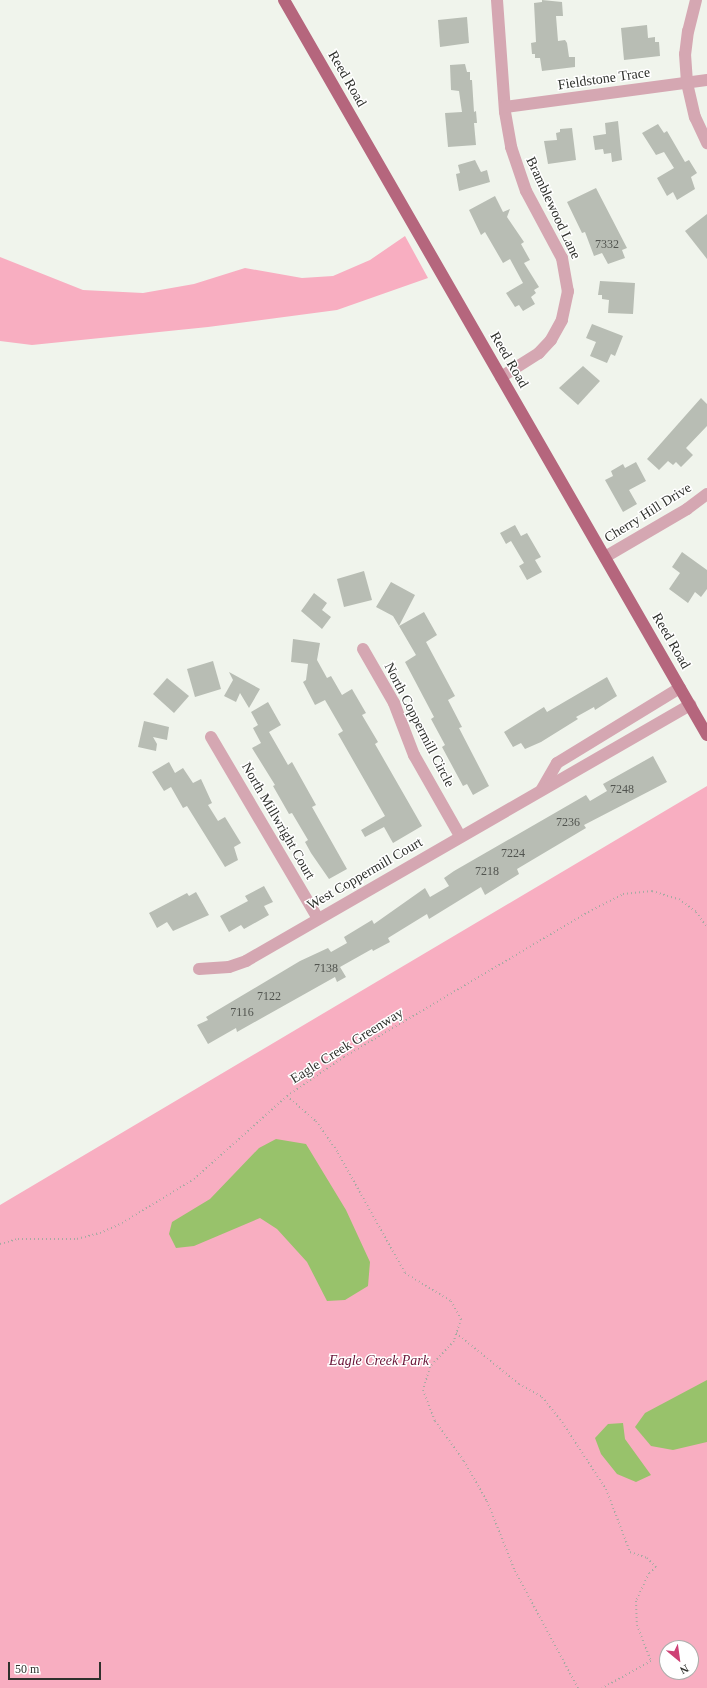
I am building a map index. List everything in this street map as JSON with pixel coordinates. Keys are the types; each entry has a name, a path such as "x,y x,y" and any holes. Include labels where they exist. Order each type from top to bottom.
{"main road":[{"name":"Reed Road","path":"284,0 707,736"}],"street":[{"name":"Bramblewood Lane","path":"497,0 508,136 517,169 528,197 562,258 568,292 562,320 551,340 539,353 502,377"},
{"path":"696,0 688,32 685,54 687,83 695,117 707,143"},
{"name":"Fieldstone Trace","path":"505,107 707,80"},
{"name":"Cherry Hill Drive","path":"605,557 687,509 707,494"},
{"name":"North Coppermill Circle","path":"363,648 394,703 414,756 460,836"},
{"name":"West Coppermill Court","path":"541,790 557,763 680,688"},
{"name":"West Coppermill Court","path":"199,970 229,967 246,961 460,836 690,705"},
{"name":"North Millwright Court","path":"211,737 318,919"}],"path":[{"name":"Eagle Creek Greenway","path":"0,1244 18,1239 77,1239 100,1233 122,1223 174,1193 211,1167 287,1096 344,1057 623,894 652,891 679,899 696,912 707,927"},
{"path":"287,1096 316,1121 338,1153 406,1273 451,1301 461,1319 454,1341 430,1367 424,1390 435,1421 464,1461 487,1501 515,1570 578,1688"},
{"path":"456,1334 519,1384 542,1397 560,1419 606,1489 630,1552 647,1558 656,1567 649,1573 636,1601 637,1625 651,1661 602,1688"}],"green space":[{"path":"405,236 428,278 337,310 208,327 32,345 0,341 0,257 83,290 143,293 194,284 245,268 302,278 333,276 370,260"},
{"name":"Eagle Creek Park","path":"707,786 707,1688 0,1688 0,1205"}],"shaded area":[{"path":"276,1139 306,1144 346,1210 370,1262 368,1286 345,1300 327,1301 307,1262 277,1229 260,1218 194,1246 176,1248 169,1234 172,1222 210,1199 259,1148"},
{"path":"707,1380 707,1442 673,1450 651,1446 635,1427 645,1413"},
{"path":"623,1423 625,1439 651,1475 636,1482 617,1474 601,1454 595,1438 608,1424"}],"building":[{"path":"542,0 562,2 563,16 556,16 558,41 565,40 567,43 569,57 575,57 575,67 542,71 540,58 535,58 535,54 532,54 531,43 536,42 534,3 542,2"},
{"path":"467,17 469,43 440,47 438,20"},
{"path":"647,25 648,38 655,37 655,42 659,42 660,56 624,60 621,28"},
{"path":"465,64 467,72 470,72 470,80 472,80 474,112 476,111 477,123 474,123 476,145 448,147 445,113 462,112 459,91 451,90 450,65"},
{"path":"618,121 622,160 612,162 611,153 604,154 603,149 595,150 593,136 606,134 605,123"},
{"path":"658,124 664,133 667,131 685,162 689,160 697,173 691,177 695,189 677,200 673,192 667,196 657,178 674,168 664,152 656,155 642,133"},
{"path":"572,128 576,160 548,164 544,141 557,140 556,133 560,132 560,129"},
{"path":"475,160 481,172 487,170 490,182 459,191 456,174 460,173 458,165"},
{"path":"596,188 627,248 622,250 625,258 608,264 602,253 594,256 585,232 582,233 567,202"},
{"path":"495,196 503,212 510,209 507,217 524,242 521,244 530,260 524,263 539,287 534,290 536,293 531,297 535,304 523,311 519,305 515,307 506,293 523,283 510,259 503,263 485,232 481,235 469,210"},
{"path":"707,214 707,259 685,231"},
{"path":"600,281 635,283 633,314 608,313 609,300 602,299 602,295 598,295"},
{"path":"592,324 623,336 615,356 611,354 607,363 590,356 596,342 586,338"},
{"path":"583,366 600,381 578,405 559,388"},
{"path":"701,398 707,404 707,426 686,448 693,455 681,467 676,462 673,465 668,461 659,470 647,459"},
{"path":"636,462 646,481 629,490 637,504 623,512 605,480 613,476 611,471 623,464 625,468"},
{"path":"515,525 521,536 527,533 541,557 535,560 542,572 527,580 519,566 524,563 511,541 506,544 500,533"},
{"path":"682,552 707,570 707,589 701,597 695,592 688,603 669,589 680,573 672,567"},
{"path":"364,571 372,600 344,607 337,579"},
{"path":"391,582 415,595 399,626 393,616 376,607"},
{"path":"314,593 327,603 322,610 331,617 322,629 301,611"},
{"path":"424,612 437,635 426,642 455,696 448,700 462,727 459,728 489,786 473,795 467,784 463,786 442,747 445,745 431,719 434,717 405,662 416,655 399,626"},
{"path":"293,639 320,643 317,660 327,678 331,676 342,695 352,689 366,713 362,715 378,742 375,744 422,826 393,843 384,827 365,837 361,830 385,816 338,734 343,731 325,700 315,705 303,682 306,680 308,664 291,662"},
{"path":"213,661 221,689 195,697 187,669"},
{"path":"229,672 260,689 249,708 240,693 236,702 224,696 233,680"},
{"path":"607,677 617,696 595,710 594,707 576,717 578,719 541,742 525,749 521,743 513,747 504,732 544,707 547,712"},
{"path":"167,678 189,696 174,713 153,694"},
{"path":"268,702 281,725 269,732 288,765 292,762 316,805 312,807 347,869 329,879 311,853 305,842 308,840 292,813 289,814 273,786 275,785 252,748 261,743 253,728 258,725 251,712"},
{"path":"144,721 169,727 167,740 153,737 157,744 156,751 138,747"},
{"path":"653,756 667,782 584,825 586,828 517,869 519,874 485,895 481,887 429,919 427,914 388,938 390,942 373,951 372,949 340,967 346,977 337,982 335,977 237,1032 236,1028 208,1044 197,1025 208,1020 206,1017 300,961 328,948 331,952 347,943 344,937 372,920 374,924 425,888 430,897 449,886 444,878 454,871 586,795 590,801 607,791 603,784"},
{"path":"169,762 175,773 183,768 193,783 201,779 212,803 208,805 218,821 225,817 241,843 234,847 238,860 225,867 187,806 183,808 171,787 164,791 152,772"},
{"path":"264,886 273,902 264,906 269,915 244,929 241,925 229,932 220,916 248,901 245,896"},
{"path":"196,892 209,915 173,931 167,922 157,928 149,913 187,893 189,896"}]}
